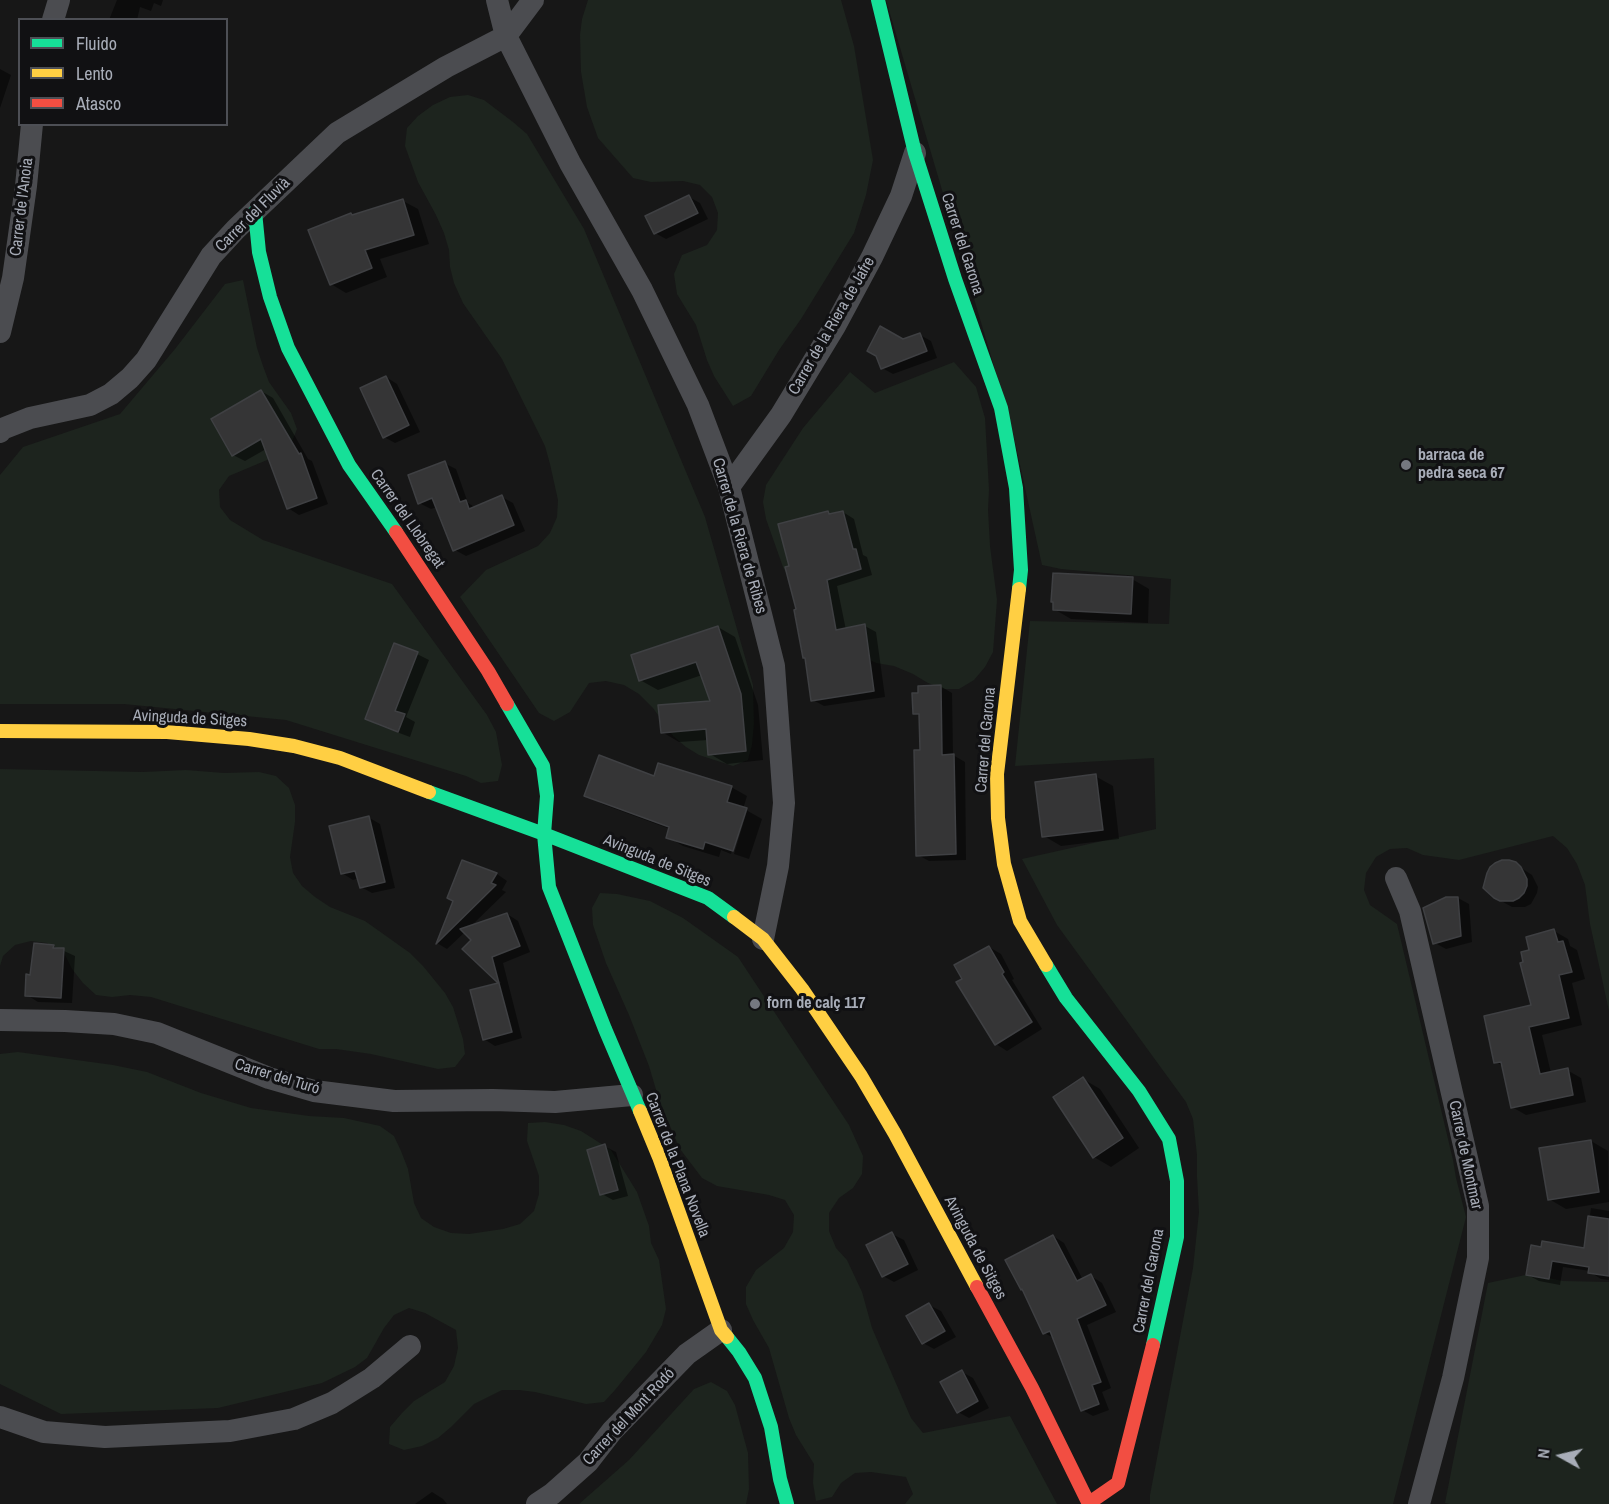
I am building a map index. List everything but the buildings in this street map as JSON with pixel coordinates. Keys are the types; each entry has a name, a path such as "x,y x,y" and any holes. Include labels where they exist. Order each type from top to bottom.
{"street":[{"path":"54,18 59,0"},
{"name":"Carrer de la Riera de Ribes","path":"497,0 506,36 570,163 642,290 698,405 729,487 774,666 781,757 784,803 779,856 763,939"},
{"path":"506,36 533,0"},
{"name":"Carrer del Garona","path":"878,0 915,153 955,279 1000,408 1016,488 1021,570 997,774 998,818 1004,864 1020,921 1066,998 1139,1091 1169,1139 1177,1181 1177,1237 1161,1312 1118,1483 1089,1504"},
{"name":"Carrer del Fluvià","path":"1,429 30,418 90,405 111,394 146,360 211,256 236,229 337,133 446,67 506,36"},
{"name":"Carrer de l'Anoia","path":"1,328 13,278 25,198 32,126"},
{"name":"Carrer de la Riera de Jafre","path":"729,487 781,415 835,326 901,196 915,153"},
{"name":"Carrer del Llobregat","path":"255,212 259,252 270,297 288,348 349,465 415,559 488,671 543,766 547,796 544,834"},
{"name":"Avinguda de Sitges","path":"0,731 167,732 249,739 294,746 340,758 708,898 763,939 802,989 861,1076 895,1134 1032,1388 1089,1504"},
{"name":"Carrer de la Plana Novella","path":"544,834 549,887 659,1157 721,1330 739,1352 755,1378 771,1426 780,1479 787,1504"},
{"name":"Carrer de Montmar","path":"1396,878 1410,911 1478,1206 1478,1258 1453,1378 1419,1504"},
{"name":"Carrer del Turó","path":"0,1020 114,1023 157,1033 270,1078 314,1091 383,1100 555,1102 632,1095"},
{"name":"Carrer del Mont Rodó","path":"537,1504 552,1494 588,1462 612,1431 687,1354 721,1330"},
{"path":"0,1417 44,1432 105,1437 230,1431 294,1419 332,1403 372,1378 410,1346"}],"shaded area":[{"path":"588,0 841,0 854,46 873,160 866,195 854,233 801,319 751,396 733,406 714,376 696,325 677,294 674,274 682,255 707,245 717,230 718,213 712,197 700,185 683,181 651,182 633,178 598,138 587,107 581,72 580,35"},
{"path":"886,0 1609,0 1609,1011 1590,924 1585,885 1577,864 1567,848 1553,836 1459,860 1423,855 1407,848 1390,849 1376,857 1366,873 1364,890 1370,905 1397,924 1466,1217 1393,1504 1150,1504 1193,1268 1199,1212 1193,1119 1186,1102 1057,925 1022,859 1156,829 1154,758 1015,766 1030,621 1169,624 1171,579 1061,569 1042,565 1011,424"},
{"path":"468,95 484,100 527,134 584,229 705,517 753,685 754,724 748,760 733,766 699,755 673,736 653,708 639,694 624,685 606,681 589,683 570,712 554,721 539,713 460,597 486,570 538,546 550,533 557,517 558,500 545,446 502,359 463,303 454,283 444,233 418,182 405,146 407,128 418,116 433,105 450,97"},
{"path":"243,280 263,366 269,382 291,413 297,429 291,444 279,455 229,476 219,490 220,507 230,520 263,540 392,584 487,715 496,732 502,765 498,781 481,783 466,776 286,720 124,704 0,704 0,475 23,447 120,414 175,349 225,284"},
{"path":"954,362 976,387 985,418 990,546 997,600 993,652 985,667 974,680 959,689 944,689 894,666 876,663 859,655 791,582 783,567 766,519 763,502 766,485 803,428 850,372 875,393"},
{"path":"0,769 143,772 186,770 224,773 259,772 276,776 289,788 295,805 290,857 293,873 302,886 315,897 330,907 365,921 410,953 423,966 445,993 453,1007 465,1054 455,1067 438,1069 371,1054 319,1049 151,997 96,995 72,969 64,953 47,943 31,941 15,945 3,956 0,966"},
{"path":"600,893 650,901 683,918 738,957 849,1125 863,1156 862,1174 853,1188 839,1198 829,1213 829,1231 836,1248 847,1260 862,1292 872,1328 911,1418 923,1433 1010,1416 1057,1504 905,1504 913,1494 906,1477 871,1472 855,1473 841,1483 832,1497 816,1501 813,1483 814,1464 796,1435 769,1348 746,1304 746,1287 756,1270 784,1248 793,1232 794,1215 785,1200 717,1186 702,1178 680,1149 660,1103 649,1066 606,963 593,925 592,908"},
{"path":"18,1052 147,1072 201,1093 251,1108 344,1118 380,1126 394,1136 401,1151 408,1169 414,1203 421,1218 434,1227 451,1233 469,1234 503,1229 520,1224 534,1211 539,1194 539,1176 527,1141 528,1123 545,1122 581,1131 611,1150 637,1192 649,1226 651,1243 659,1260 666,1309 662,1325 646,1352 604,1402 586,1404 535,1392 502,1390 474,1404 438,1438 422,1446 404,1450 389,1444 390,1427 414,1401 445,1382 454,1366 458,1348 456,1330 425,1313 409,1308 394,1315 367,1358 355,1367 322,1383 218,1408 61,1414 0,1384 0,1054"},
{"path":"1530,1274 1563,1281 1609,1282 1609,1504 1445,1503 1488,1283"},
{"path":"711,1382 727,1391 735,1405 748,1453 749,1489 746,1504 579,1504 629,1460 694,1389"}],"traffic: fast":[{"path":"878,0 915,153 955,279 1001,408 1016,488 1021,570 1019,589"},
{"path":"255,212 259,252 270,297 288,348 349,465 396,532"},
{"path":"507,704 543,766 547,796 544,834 549,887 640,1111"},
{"path":"429,792 708,898 734,917"},
{"path":"1046,965 1066,998 1139,1091 1169,1139 1177,1181 1177,1237 1153,1345"},
{"path":"727,1337 755,1378 771,1427 787,1504"}],"traffic: slow":[{"path":"1019,589 997,774 998,818 1004,864 1020,921 1046,965"},
{"path":"0,731 167,732 249,739 294,746 340,758 429,792"},
{"path":"734,917 763,939 802,989 861,1076 895,1134 977,1287"},
{"path":"640,1111 659,1157 721,1330 727,1337"}],"traffic: jam":[{"path":"396,532 488,671 507,704"},
{"path":"977,1287 1032,1388 1089,1504"},
{"path":"1089,1503 1118,1483 1153,1345"}],"place":[{"name":"barraca de pedra seca 67","path":"1406,465"},
{"name":"forn de calç 117","path":"755,1004"}]}
